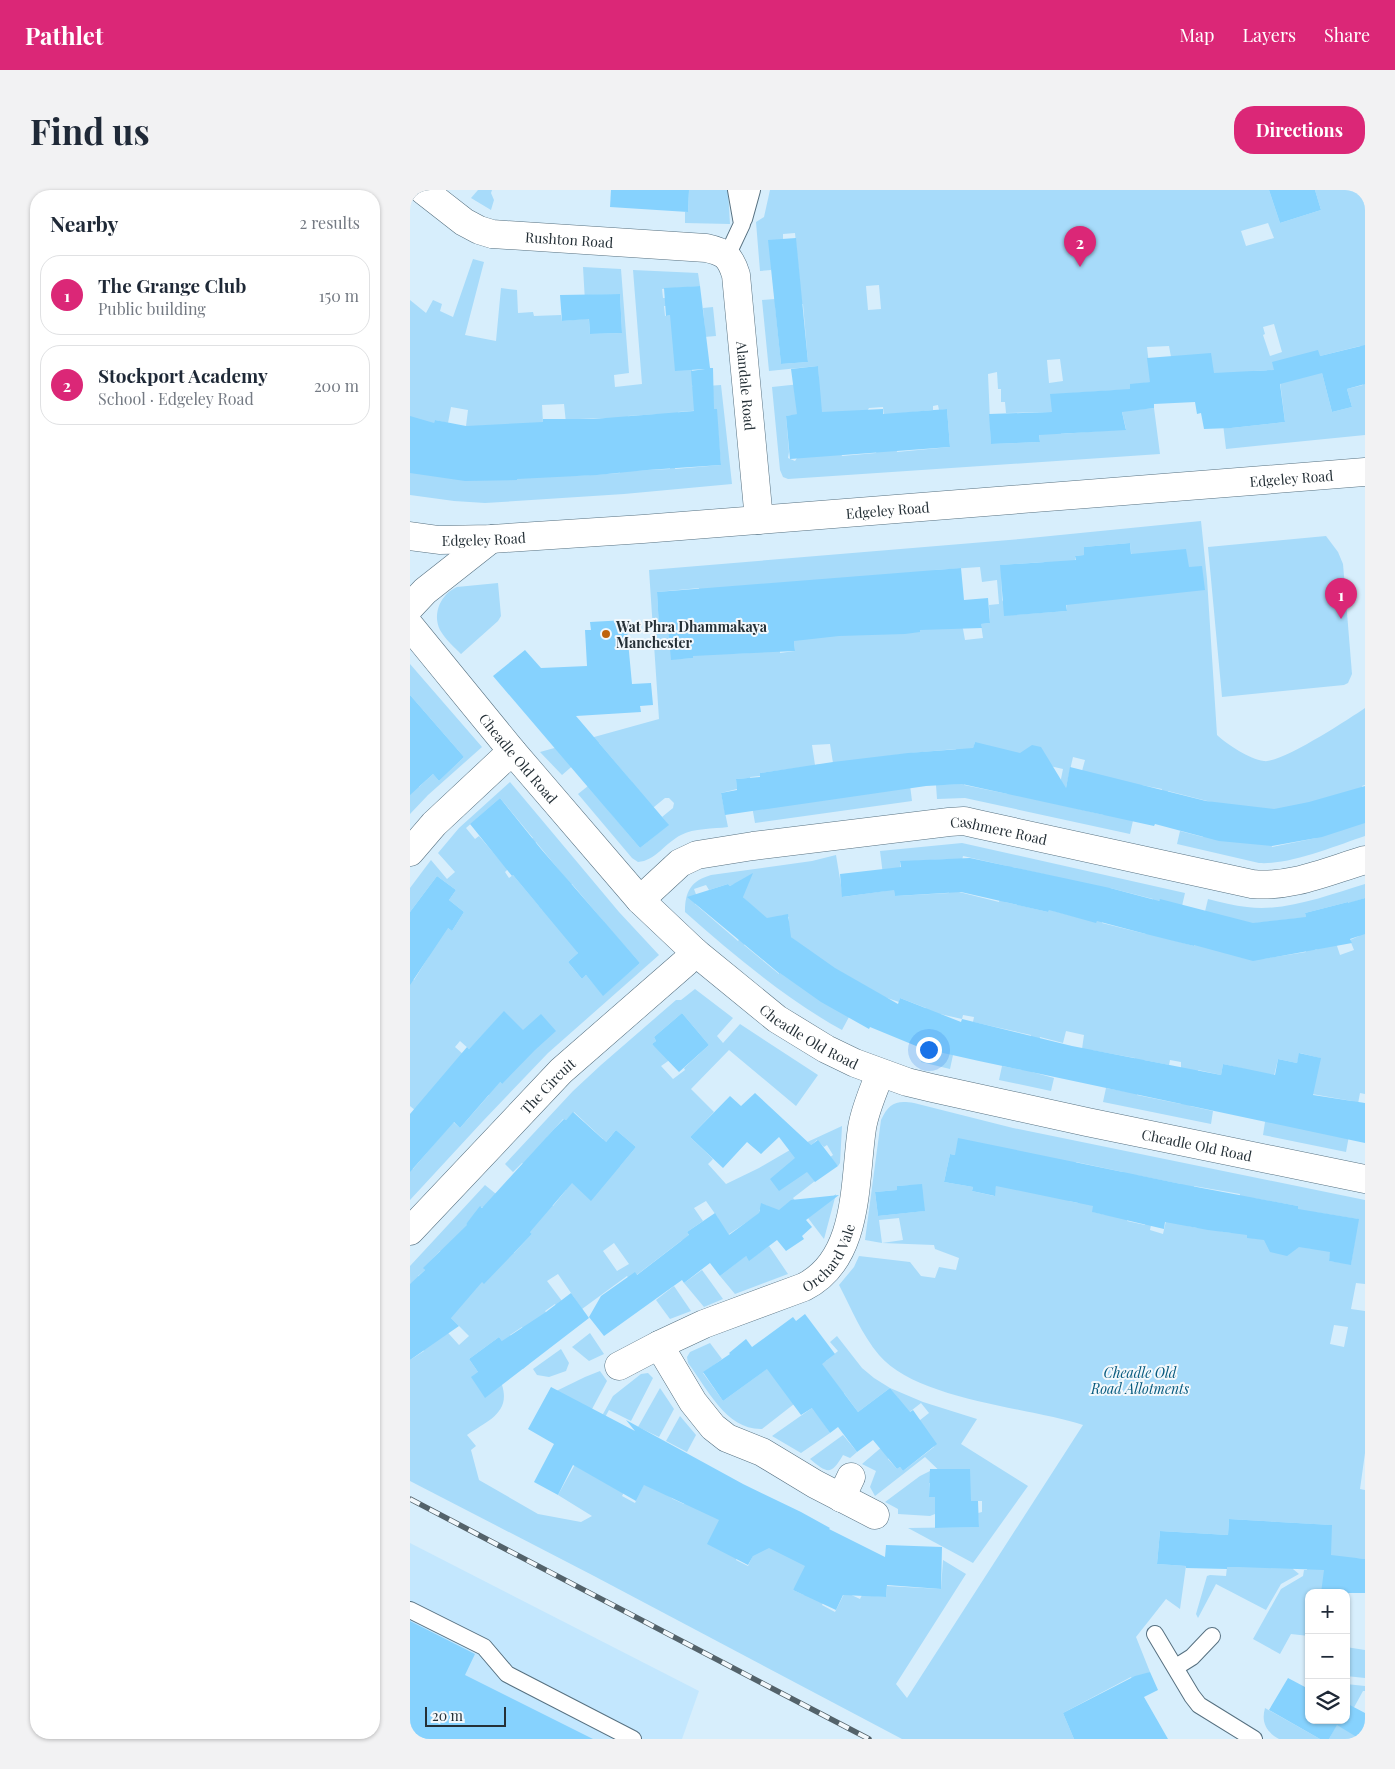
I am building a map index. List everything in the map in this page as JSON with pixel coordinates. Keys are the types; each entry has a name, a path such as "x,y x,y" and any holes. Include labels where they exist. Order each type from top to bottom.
{"street":[{"name":"Rushton Road","path":"423,190 464,222 488,233 706,248 718,250 727,256"},
{"name":"Alandale Road","path":"727,256 736,275 759,520"},
{"name":"Edgeley Road","path":"410,536 420,539 439,540 491,539 759,520 1365,472"},
{"path":"410,607 426,591 491,539"},
{"name":"Cheadle Old Road","path":"410,626 512,751 640,900 695,952 777,1019 835,1054 880,1073 941,1091 1365,1179"},
{"path":"410,852 434,824 512,751"},
{"name":"Cashmere Road","path":"640,900 680,863 697,855 752,846 950,822 977,824 1263,886 1296,881 1365,860"},
{"name":"The Circuit","path":"410,1231 561,1072 695,952"},
{"name":"Orchard Vale","path":"619,1366 659,1345 708,1323 804,1287 817,1280 834,1262 842,1246 849,1223 856,1190 862,1126 880,1073"},
{"path":"659,1345 699,1412 713,1427 727,1438 762,1452 815,1484 846,1487 875,1515"}],"lane":[{"path":"736,190 742,224"},
{"path":"727,256 742,224 752,190"},
{"path":"410,1610 484,1647 507,1674 633,1739"},
{"path":"1155,1634 1199,1705 1254,1739"},
{"path":"1176,1667 1192,1657 1212,1636"}],"shaded area":[{"path":"410,1543 699,1691 682,1739 410,1739"}],"green space":[{"path":"478,190 492,190 491,193 494,200 491,210 471,198"},
{"path":"689,190 728,190 730,224 685,223 685,212 688,212"},
{"path":"770,190 1269,190 1280,223 1321,210 1315,190 1365,190 1365,350 1360,346 1320,356 1322,373 1332,412 1352,407 1347,389 1363,385 1361,373 1365,371 1365,435 1226,449 1217,373 1190,375 1173,368 1169,346 1147,347 1151,382 1130,385 1133,410 1154,408 1160,454 788,479 783,477 780,470 772,387 819,382 818,366 769,371 762,300 801,297 795,233 783,234 783,239 771,270 760,271 756,222 764,217","holes":["1268,223 1274,238 1246,246 1241,231","879,285 881,309 868,310 866,286","803,304 808,362 781,364 775,305","1274,324 1282,352 1270,356 1263,335 1265,334 1263,327","1060,359 1063,381 1049,383 1047,360","1267,370 1269,381 1280,381 1285,422 1231,428 1255,381 1254,371","997,372 998,389 1001,389 1001,402 1005,402 1006,413 1051,412 1053,432 1039,434 1040,442 991,444 988,374","1117,390 1126,429 1061,434 1058,396","938,405 939,410 947,409 950,447 897,452 893,414 933,410 933,406","883,407 885,427 876,453 842,456 841,453 869,408","801,414 797,458 795,461 788,458 786,416"]},
{"path":"473,259 484,262 465,335 496,341 501,288 517,290 518,313 533,312 534,316 561,315 562,321 586,319 583,267 621,269 629,373 614,375 615,387 642,384 633,270 698,273 700,286 662,289 663,298 668,298 670,306 664,306 665,316 670,315 705,330 703,308 713,307 716,336 692,338 692,387 721,385 732,484 624,494 485,503 410,495 410,300 426,313 433,300 442,304 440,311 453,317","holes":["620,294 622,333 590,334 587,295","564,404 566,423 543,422 542,405","451,407 468,410 466,426 431,441 435,420 448,423","716,409 721,465 675,469 673,432 679,432 678,412","659,414 660,433 667,433 670,469 625,471 629,434 628,416","609,418 611,436 617,436 620,473 576,476 573,439 579,419","517,461 517,480 473,480"]},
{"path":"1201,521 1207,579 1217,735 1245,755 1258,760 1272,760 1284,756 1314,740 1365,708 1365,785 1362,786 1365,796 1365,836 1298,858 1271,863 1259,863 1177,844 1180,831 1203,837 1211,802 1168,791 1163,812 1158,810 1162,789 1141,785 1130,834 965,798 937,799 936,785 959,784 956,749 911,753 912,776 909,777 912,801 755,823 747,778 736,779 737,789 721,793 728,827 686,833 675,838 655,855 638,862 632,858 578,794 588,786 632,782 599,743 562,775 540,752 659,719 649,570 1020,539","holes":["1130,543 1134,578 1077,576 1075,556 1084,555 1084,547","1044,562 1065,591 1067,611 1011,615 1002,600 1001,565","980,567 982,582 997,580 999,604 989,605 990,623 981,624 983,638 965,640 963,629 935,570","699,588 703,623 692,648 693,658 676,659 668,627 659,627 657,592","778,618 794,641 795,651 780,653","724,623 750,653 726,654","975,742 1008,794 964,785","830,744 833,763 815,765 812,745","903,754 908,788 859,760","1073,757 1085,760 1082,771 1112,779 1104,815 1062,805","1041,764 1063,769 1056,804","804,767 754,799 750,777 760,776 760,773","665,798 669,798 674,803 673,808 662,817 668,825 640,848 608,810 654,807","1265,812 1316,838 1272,847"]},
{"path":"1326,536 1338,552 1343,564 1352,674 1348,683 1344,685 1222,697 1208,547"},
{"path":"498,583 501,616 498,621 461,654 440,630 437,617 442,599 457,587"},
{"path":"410,664 482,747 428,795 410,814 410,778 419,787 433,774 439,781 464,757 410,695"},
{"path":"510,782 619,912 659,955 548,1053 410,1200 410,1167 413,1169 447,1129 410,1106 410,978 414,980 429,956 414,945 444,925 452,931 464,912 449,900 456,890 437,876 410,912 410,888 431,860 447,879 455,872 438,853 459,828","holes":["500,798 533,838 503,864 479,836 475,839 466,828","536,842 568,881 539,906 513,875 509,878 505,872 508,869 506,867","572,884 604,922 541,909","607,926 640,963 603,995 586,975 582,979 568,962 578,953 577,951","504,1012 502,1084 486,1069 473,1063 455,1047 460,1041 469,1049","489,1095 460,1128 442,1112"]},
{"path":"962,843 1185,893 1182,906 1159,900 1151,934 1194,946 1199,928 1201,928 1208,899 1242,906 1277,907 1307,902 1365,884 1365,898 1353,902 1363,934 1365,934 1365,1094 1360,1093 1354,1125 1351,1125 1346,1152 1263,1135 1265,1122 1320,1058 1300,1053 1297,1063 1278,1059 1274,1076 1223,1064 1221,1075 1198,1070 1190,1106 1213,1111 1211,1124 1103,1102 1106,1088 1128,1092 1135,1058 1091,1050 1086,1071 1079,1070 1084,1035 1066,1031 1063,1043 1040,1037 1032,1072 1054,1078 1051,1091 999,1080 1002,1066 1023,1070 1031,1035 973,1022 974,1017 963,1015 962,1019 940,1014 953,1055 950,1069 921,1062 929,1036 926,1008 900,998 899,1002 884,997 849,1017 842,1030 780,990 741,960 685,912 686,898 690,888 704,877 812,861 836,855 843,897 885,891 880,851","holes":["963,856 1007,866 999,902 955,891","946,859 949,893 895,896 893,878 901,878 900,862","1012,867 1056,877 1048,912 1005,902","734,884 743,897 761,914 738,941 695,904 697,897 694,889 706,885 709,890","1104,888 1096,922 1054,911","1110,888 1153,899 1146,934 1102,923","1348,902 1359,936 1350,940 1354,950 1340,955 1336,943 1315,950 1305,913","780,916 789,917 789,923 783,931 801,945 779,974 744,945 765,918 774,924","1300,918 1306,952 1262,959 1256,923","1144,1060 1169,1065 1170,1060 1181,1062 1181,1104 1137,1095","1312,1094 1352,1101 1298,1128"]},
{"name":"Cheadle Old Road Allotments","path":"695,989 733,1018 717,1036 723,1043 740,1024 818,1075 796,1106 729,1050 691,1089 714,1112 690,1137 713,1159 708,1164 726,1184 790,1150 842,1126 840,1163 838,1166 830,1157 833,1155 827,1145 824,1147 817,1140 796,1158 815,1181 793,1198 797,1203 776,1215 766,1205 759,1210 759,1214 729,1234 749,1260 769,1246 788,1274 735,1294 720,1276 744,1257 711,1224 718,1218 706,1201 694,1208 703,1221 687,1232 690,1237 681,1241 630,1280 627,1276 582,1309 558,1274 547,1281 568,1309 562,1313 555,1304 545,1311 555,1324 532,1341 522,1327 510,1335 529,1364 523,1369 499,1337 469,1359 478,1372 502,1385 504,1395 503,1403 495,1415 467,1435 476,1446 471,1450 479,1480 538,1514 581,1522 592,1516 558,1495 613,1396 641,1374 648,1373 653,1378 631,1421 609,1410 586,1452 634,1474 622,1496 635,1503 646,1480 673,1499 684,1504 690,1493 746,1538 736,1560 748,1566 760,1540 810,1568 793,1590 804,1595 813,1576 833,1583 822,1605 835,1612 845,1592 860,1599 862,1595 886,1597 887,1586 941,1589 943,1560 966,1574 896,1684 907,1698 1083,1425 974,1400 919,1382 896,1370 879,1355 857,1321 839,1285 854,1267 859,1256 910,1262 921,1276 935,1278 939,1267 956,1270 959,1258 935,1249 934,1245 882,1243 865,1240 881,1120 890,1106 902,1102 914,1103 1013,1128 1365,1200 1365,1284 1356,1283 1351,1309 1365,1311 1365,1453 1360,1489 1365,1490 1365,1559 1353,1558 1325,1589 1305,1589 1305,1636 1291,1634 1280,1654 1253,1639 1281,1589 1303,1576 1304,1570 1307,1570 1307,1557 1331,1525 1229,1519 1228,1535 1160,1531 1157,1564 1186,1566 1180,1609 1166,1599 1136,1637 1150,1672 1133,1681 1131,1677 1063,1713 1074,1739 902,1739 410,1481 410,1360 424,1351 416,1333 414,1322 410,1266 485,1185 501,1198 553,1206 566,1190 522,1163 513,1172 505,1164 573,1091 676,1000 681,1000","holes":["682,1013 709,1045 684,1068 685,1070 673,1079 661,1066 671,1059 652,1044 656,1041 654,1037","574,1112 603,1139 547,1137 563,1119 566,1120","616,1130 636,1147 620,1166 605,1143","1004,1148 994,1196 972,1191 973,1187 944,1182 950,1154 955,1155","1076,1162 1123,1172 1116,1208 1106,1215 1093,1212 1094,1204 1079,1201 1078,1203 1069,1201","1136,1175 1181,1184 1166,1221 1163,1234 1150,1230 1153,1215 1148,1214 1145,1225 1127,1221","911,1185 923,1197 924,1211 878,1216 875,1192 897,1190 897,1186","1194,1186 1240,1194 1234,1233 1198,1225 1197,1228 1188,1226","1253,1198 1298,1206 1291,1253 1259,1236 1258,1239 1247,1237","481,1207 508,1212 532,1234 514,1253 466,1224","1314,1212 1358,1219 1351,1264 1329,1261 1331,1250 1307,1248","899,1218 903,1240 882,1243 879,1220","614,1243 629,1264 617,1271 603,1251","440,1251 434,1291 418,1276 425,1270 424,1268","449,1316 469,1336 459,1345 440,1324","1334,1325 1348,1327 1344,1347 1330,1344"]},
{"path":"836,1194 824,1239 808,1218"},
{"path":"702,1270 723,1299 704,1307 684,1283"},
{"path":"674,1286 691,1311 670,1319 656,1300"},
{"path":"590,1333 604,1354 589,1361 572,1347"},
{"path":"837,1336 862,1368 890,1388 858,1412 844,1393 817,1414 830,1433 801,1453 772,1436 812,1408 803,1397 762,1429 749,1427 738,1423 719,1406 688,1363 687,1357 690,1352 710,1343 722,1359 703,1373 723,1401 768,1368 796,1369 826,1361 838,1351 830,1342"},
{"path":"561,1349 569,1363 566,1371 549,1377 537,1375 533,1369"},
{"path":"600,1371 607,1381 592,1409 546,1396 585,1377"},
{"path":"660,1388 674,1409 659,1437 638,1427"},
{"path":"890,1388 923,1402 977,1419 961,1444 1028,1486 973,1563 908,1528 979,1527 978,1513 982,1512 982,1501 971,1501 925,1457 875,1496 870,1487 876,1471 862,1464 883,1446 891,1455 888,1459 897,1469 900,1467 903,1471 934,1447 935,1442 910,1428 929,1413 921,1403 888,1429 898,1398"},
{"path":"680,1416 696,1435 687,1452 666,1441"},
{"path":"843,1435 857,1452 850,1458 843,1455 832,1469 828,1470 810,1459"},
{"path":"934,1469 934,1483 929,1483 929,1496 935,1497 935,1514 930,1516 898,1514 898,1509 885,1502 920,1476"},
{"path":"1293,1556 1293,1569 1299,1574 1281,1584 1266,1610 1216,1584 1198,1618 1196,1614 1207,1576 1226,1576 1227,1567"},
{"path":"1350,1648 1365,1650 1365,1678 1350,1676"},
{"path":"1350,1684 1365,1686 1365,1691 1363,1691 1350,1715"},
{"path":"1265,1708 1320,1739 1279,1739 1268,1730 1264,1722"},
{"path":"1337,1724 1348,1724 1360,1739 1329,1739"}],"building":[{"path":"611,190 689,190 688,212 610,207"},
{"path":"1269,190 1315,190 1321,210 1280,223"},
{"path":"796,238 808,362 781,364 768,240"},
{"path":"700,286 710,368 713,368 714,409 717,409 721,465 517,480 465,481 410,473 410,416 434,423 435,420 466,426 543,422 543,419 593,419 694,411 691,371 705,369 675,371 670,315 666,316 664,288"},
{"path":"620,294 622,333 590,334 589,319 562,321 560,295"},
{"path":"1365,345 1365,384 1347,389 1352,407 1332,412 1322,373 1280,384 1285,422 1204,429 1201,413 1197,414 1195,402 1154,404 1154,408 1122,412 1126,430 1039,435 1040,442 991,444 989,414 1052,412 1050,394 1130,389 1130,384 1150,382 1147,358 1211,353 1214,373 1274,370 1272,362 1318,350 1320,356"},
{"path":"818,366 822,412 883,409 883,414 947,409 950,447 790,459 786,416 797,414 791,369"},
{"path":"1130,543 1131,554 1186,549 1189,567 1202,566 1205,590 1066,605 1067,611 1004,616 1000,565 1076,560 1075,556 1084,555 1084,547"},
{"path":"961,568 964,600 988,598 990,623 981,624 982,628 920,630 920,632 905,634 839,636 794,641 795,651 693,656 693,658 671,660 668,627 659,628 657,592"},
{"path":"626,620 632,684 651,683 653,705 640,706 641,712 576,716 669,825 640,848 493,676 525,650 541,668 587,666 585,630 591,630 590,622"},
{"path":"410,695 464,757 439,781 433,774 410,795"},
{"path":"975,742 1020,753 1032,745 1041,747 1066,788 1070,767 1206,801 1274,809 1309,802 1365,786 1365,823 1322,837 1272,846 1219,841 1155,824 1154,826 962,784 926,786 725,815 721,793 737,790 736,779 760,777 760,773 833,762 973,748"},
{"path":"500,798 541,849 640,963 603,996 586,975 582,979 568,962 578,953 470,824"},
{"path":"970,858 1110,888 1159,901 1160,899 1253,923 1306,917 1305,913 1365,898 1365,934 1350,939 1352,943 1253,961 1097,921 1096,923 1049,910 1048,912 961,892 895,896 894,890 842,897 840,874 901,867 900,861"},
{"path":"753,873 743,897 767,918 788,914 791,937 835,968 898,1004 900,998 961,1022 962,1019 1072,1046 1221,1075 1223,1064 1275,1075 1278,1059 1297,1063 1299,1053 1321,1058 1313,1095 1365,1103 1365,1143 921,1048 870,1027 869,1029 821,1002 780,974 687,897 728,884 730,886"},
{"path":"437,876 456,890 449,900 464,912 452,931 448,928 410,985 410,912"},
{"path":"504,1011 523,1030 541,1014 556,1031 502,1084 500,1082 460,1128 454,1122 410,1172 410,1114 467,1047 469,1049"},
{"path":"682,1013 709,1045 679,1072 652,1044 656,1041 654,1037"},
{"path":"755,1093 811,1145 818,1140 838,1166 815,1182 807,1172 779,1191 770,1179 795,1158 779,1137 761,1154 747,1142 723,1168 690,1137 730,1096 741,1106"},
{"path":"573,1112 606,1142 616,1130 636,1147 591,1201 572,1183 530,1232 532,1234 484,1284 482,1282 451,1318 459,1326 410,1360 410,1284 425,1270 423,1268 467,1225 480,1206 482,1208 555,1128"},
{"path":"958,1138 1298,1206 1298,1209 1359,1219 1351,1265 1329,1261 1330,1252 1299,1247 1287,1256 1270,1252 1264,1240 1247,1238 1247,1235 1165,1222 1164,1229 1092,1212 1093,1206 996,1186 995,1196 972,1191 973,1187 944,1182 950,1154 955,1155"},
{"path":"922,1184 925,1211 878,1216 875,1192 897,1190 897,1186"},
{"path":"839,1195 806,1220 812,1227 802,1236 804,1239 786,1251 777,1240 749,1261 746,1256 720,1276 710,1263 684,1283 682,1280 604,1336 589,1317 601,1296 635,1272 637,1275 689,1235 687,1232 715,1213 729,1235 759,1213 761,1203 779,1210 791,1200"},
{"path":"571,1293 589,1318 485,1398 471,1377 478,1372 469,1359 499,1337 502,1341"},
{"path":"805,1314 835,1354 822,1364 858,1412 890,1388 910,1412 913,1410 937,1444 903,1471 900,1467 897,1469 873,1440 857,1452 838,1427 830,1433 812,1408 801,1415 767,1369 723,1401 703,1372 730,1354 746,1339 752,1347 793,1317 796,1321"},
{"path":"551,1387 635,1431 626,1420 743,1484 801,1512 829,1529 885,1557 886,1545 942,1547 941,1589 887,1585 886,1597 843,1595 836,1610 793,1590 805,1566 769,1548 753,1556 748,1565 707,1544 719,1520 644,1485 636,1501 573,1465 558,1495 534,1482 554,1444 528,1429"},
{"path":"930,1469 970,1469 971,1501 978,1501 979,1527 935,1528 935,1497 929,1497"},
{"path":"1229,1519 1332,1525 1331,1555 1365,1559 1365,1593 1350,1593 1350,1589 1322,1589 1324,1570 1239,1567 1227,1567 1227,1569 1186,1568 1186,1566 1157,1564 1160,1531 1228,1535"},
{"path":"410,1621 475,1654 465,1675 593,1739 410,1739"},
{"path":"1150,1672 1158,1690 1144,1697 1168,1739 1074,1739 1063,1713 1135,1676"},
{"path":"1288,1678 1305,1687 1305,1724 1350,1724 1350,1705 1365,1713 1365,1739 1360,1739 1337,1725 1329,1739 1320,1739 1269,1710"}],"railway":[{"path":"410,1499 869,1739"}],"place":[{"name":"Stockport Academy","path":"1080,267"},
{"name":"The Grange Club","path":"1341,619"},
{"name":"Wat Phra Dhammakaya Manchester","path":"606,634"}]}
